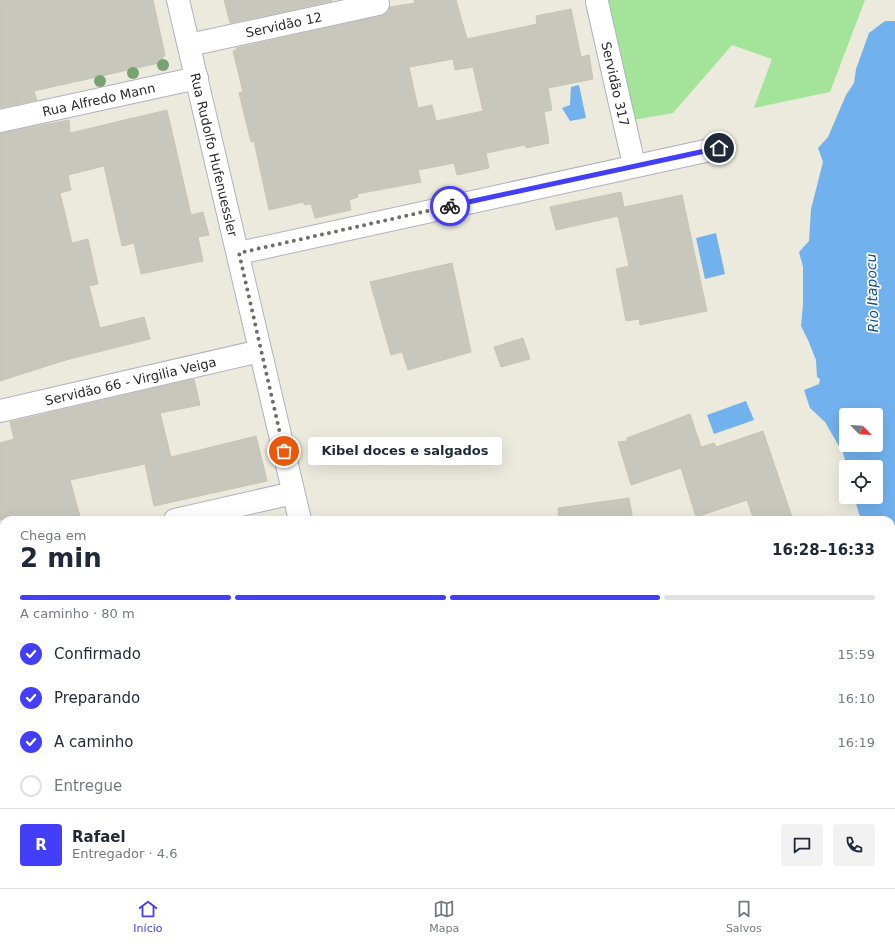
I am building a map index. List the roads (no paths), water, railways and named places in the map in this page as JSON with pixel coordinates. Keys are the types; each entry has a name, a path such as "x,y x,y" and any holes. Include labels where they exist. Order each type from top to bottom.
{"street":[{"name":"Rua Rudolfo Hufenuessler","path":"178,0 239,253 260,351 299,516"},
{"name":"Servidão 317","path":"597,2 634,165"},
{"name":"Servidão 12","path":"189,45 378,4"},
{"name":"Rua Alfredo Mann","path":"0,121 197,78"},
{"path":"239,253 634,165 719,148"},
{"name":"Servidão 66 - Virgilia Veiga","path":"0,411 260,351"},
{"path":"192,516 293,493"}],"water":[{"name":"Rio Itapocu","path":"885,21 895,21 895,516 860,516 856,504 883,504 883,460 845,460 842,452 883,452 883,408 839,408 839,446 825,422 810,408 804,390 819,384 820,379 817,377 816,360 801,326 803,304 803,267 799,252 809,241 811,209 823,162 818,148 828,137 846,95 854,83 856,69 869,33"},
{"path":"579,85 586,118 570,121 562,108 570,105 571,87"},
{"path":"716,233 725,274 705,279 696,238"},
{"path":"746,401 754,420 714,434 707,415"}],"place":[{"name":"Kibel doces e salgados","path":"284,451"}]}
